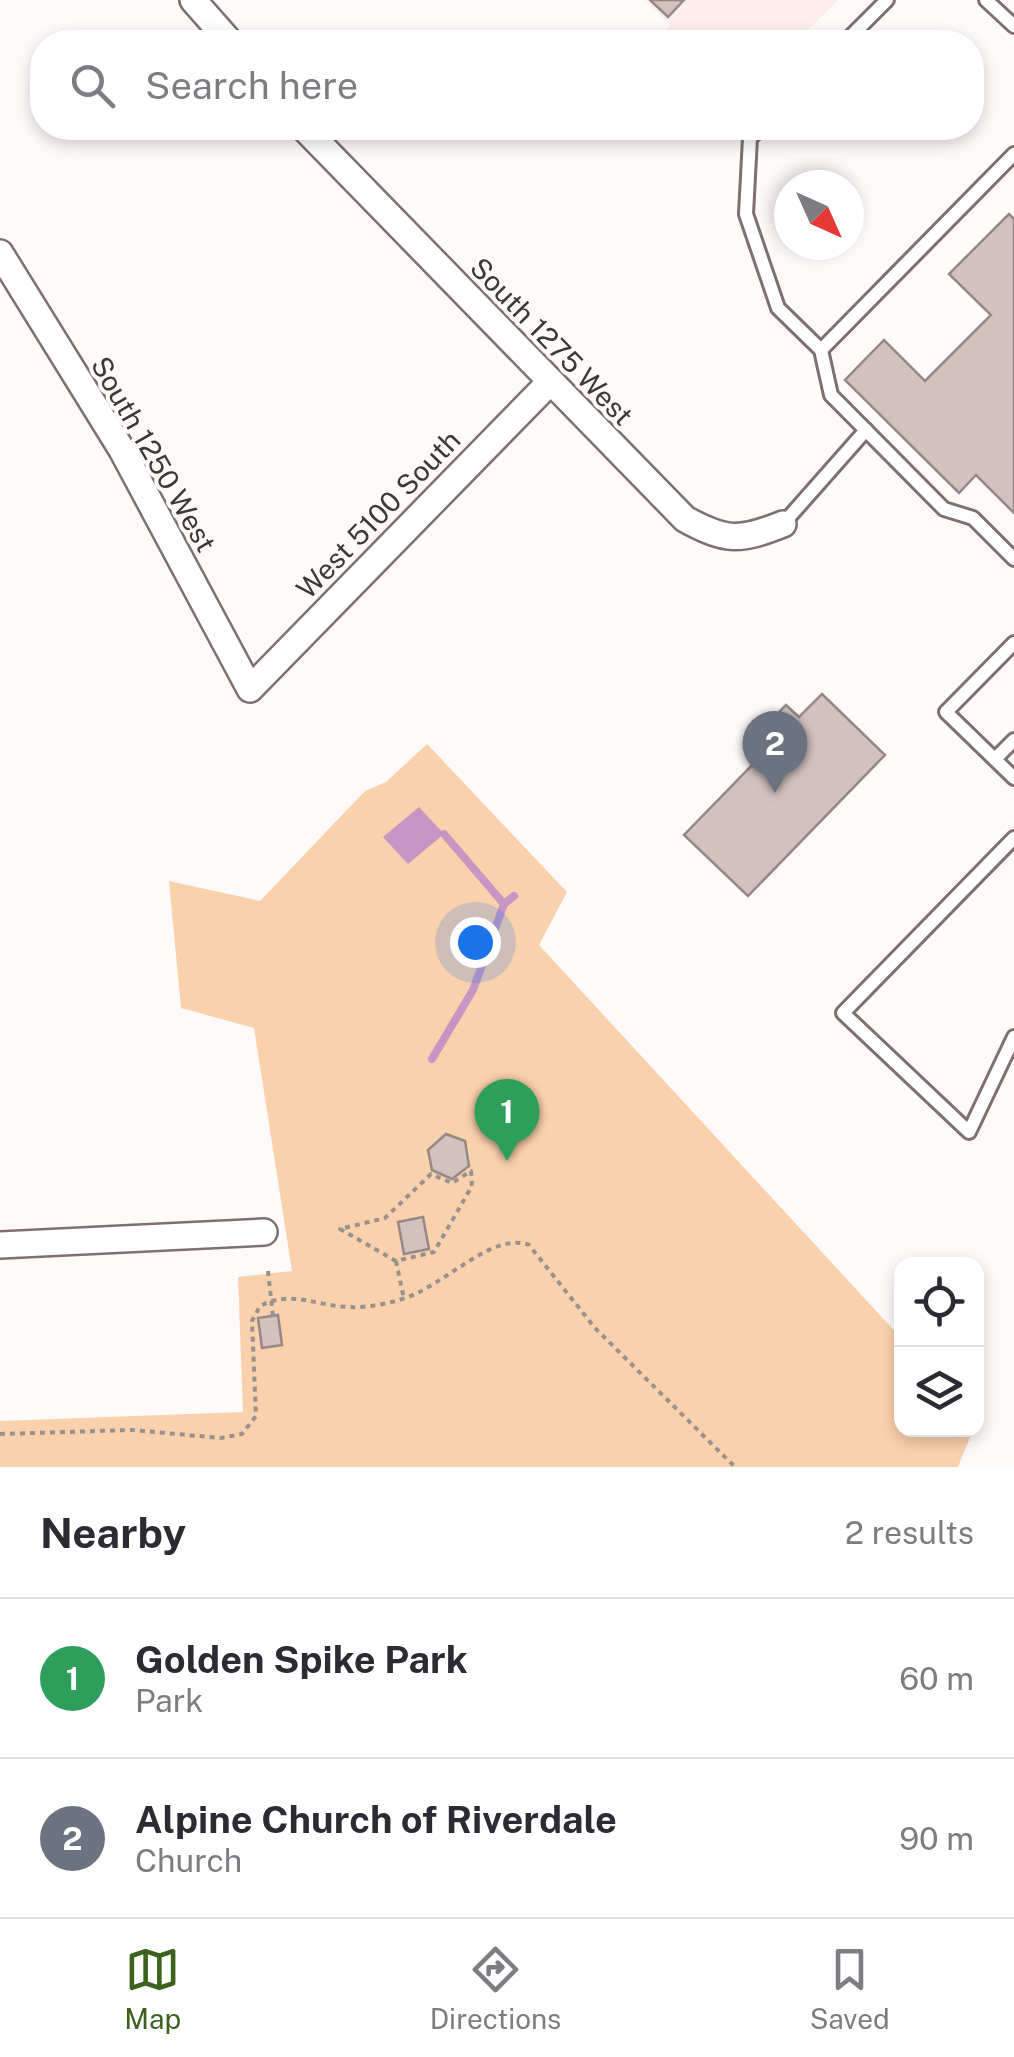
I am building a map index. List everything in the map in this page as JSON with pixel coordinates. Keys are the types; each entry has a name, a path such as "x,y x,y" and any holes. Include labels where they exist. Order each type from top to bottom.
{"street":[{"path":"192,0 219,30"},
{"name":"South 1275 West","path":"316,140 684,519 712,534 743,540 783,524"},
{"name":"South 1250 West","path":"0,252 122,450 250,688"},
{"name":"West 5100 South","path":"250,688 550,382"},
{"path":"0,1245 264,1232"}],"lane":[{"path":"857,30 888,0"},
{"path":"986,0 1014,26"},
{"path":"750,140 746,214 778,308 822,350 831,395 944,509 973,518 1014,559"},
{"path":"822,350 1014,154"},
{"path":"783,524 866,430"},
{"path":"1014,643 946,712 1014,778"},
{"path":"995,760 1014,740"},
{"path":"1014,838 842,1013 970,1132 1014,1037"}],"path":[{"path":"396,1260 434,1252 472,1186 470,1171 452,1183 431,1174 384,1218 340,1229 396,1260 404,1299"},
{"path":"0,1434 132,1430 221,1438 242,1434 256,1416 252,1321 260,1306 290,1296 352,1308 404,1299 448,1279 496,1244 514,1239 529,1245 595,1328 735,1467"},
{"path":"268,1270 273,1316"}],"shaded area":[{"path":"645,0 838,0 808,30 665,30 670,25"},
{"path":"427,744 567,892 539,945 894,1330 894,1437 970,1437 958,1467 0,1467 0,1421 243,1412 238,1277 292,1271 254,1028 181,1008 169,881 260,901 365,791 386,782"},
{"path":"419,807 444,834 408,864 383,837"}],"building":[{"path":"650,0 684,0 668,17"},
{"path":"1009,214 1014,219 1014,513 976,475 959,493 845,380 884,340 925,381 991,315 949,274"},
{"path":"822,694 885,755 748,896 684,835 757,760 744,748 786,705 799,717"},
{"path":"446,1134 465,1141 469,1166 452,1179 432,1170 428,1150"},
{"path":"423,1217 429,1249 404,1254 398,1222"},
{"path":"278,1315 282,1345 262,1348 258,1318"}],"waterway":[{"path":"444,834 504,904"},
{"path":"432,1059 473,990 504,904 514,896"}],"place":[{"name":"Alpine Church of Riverdale","path":"775,793"},
{"name":"Golden Spike Park","path":"507,1161"}]}
